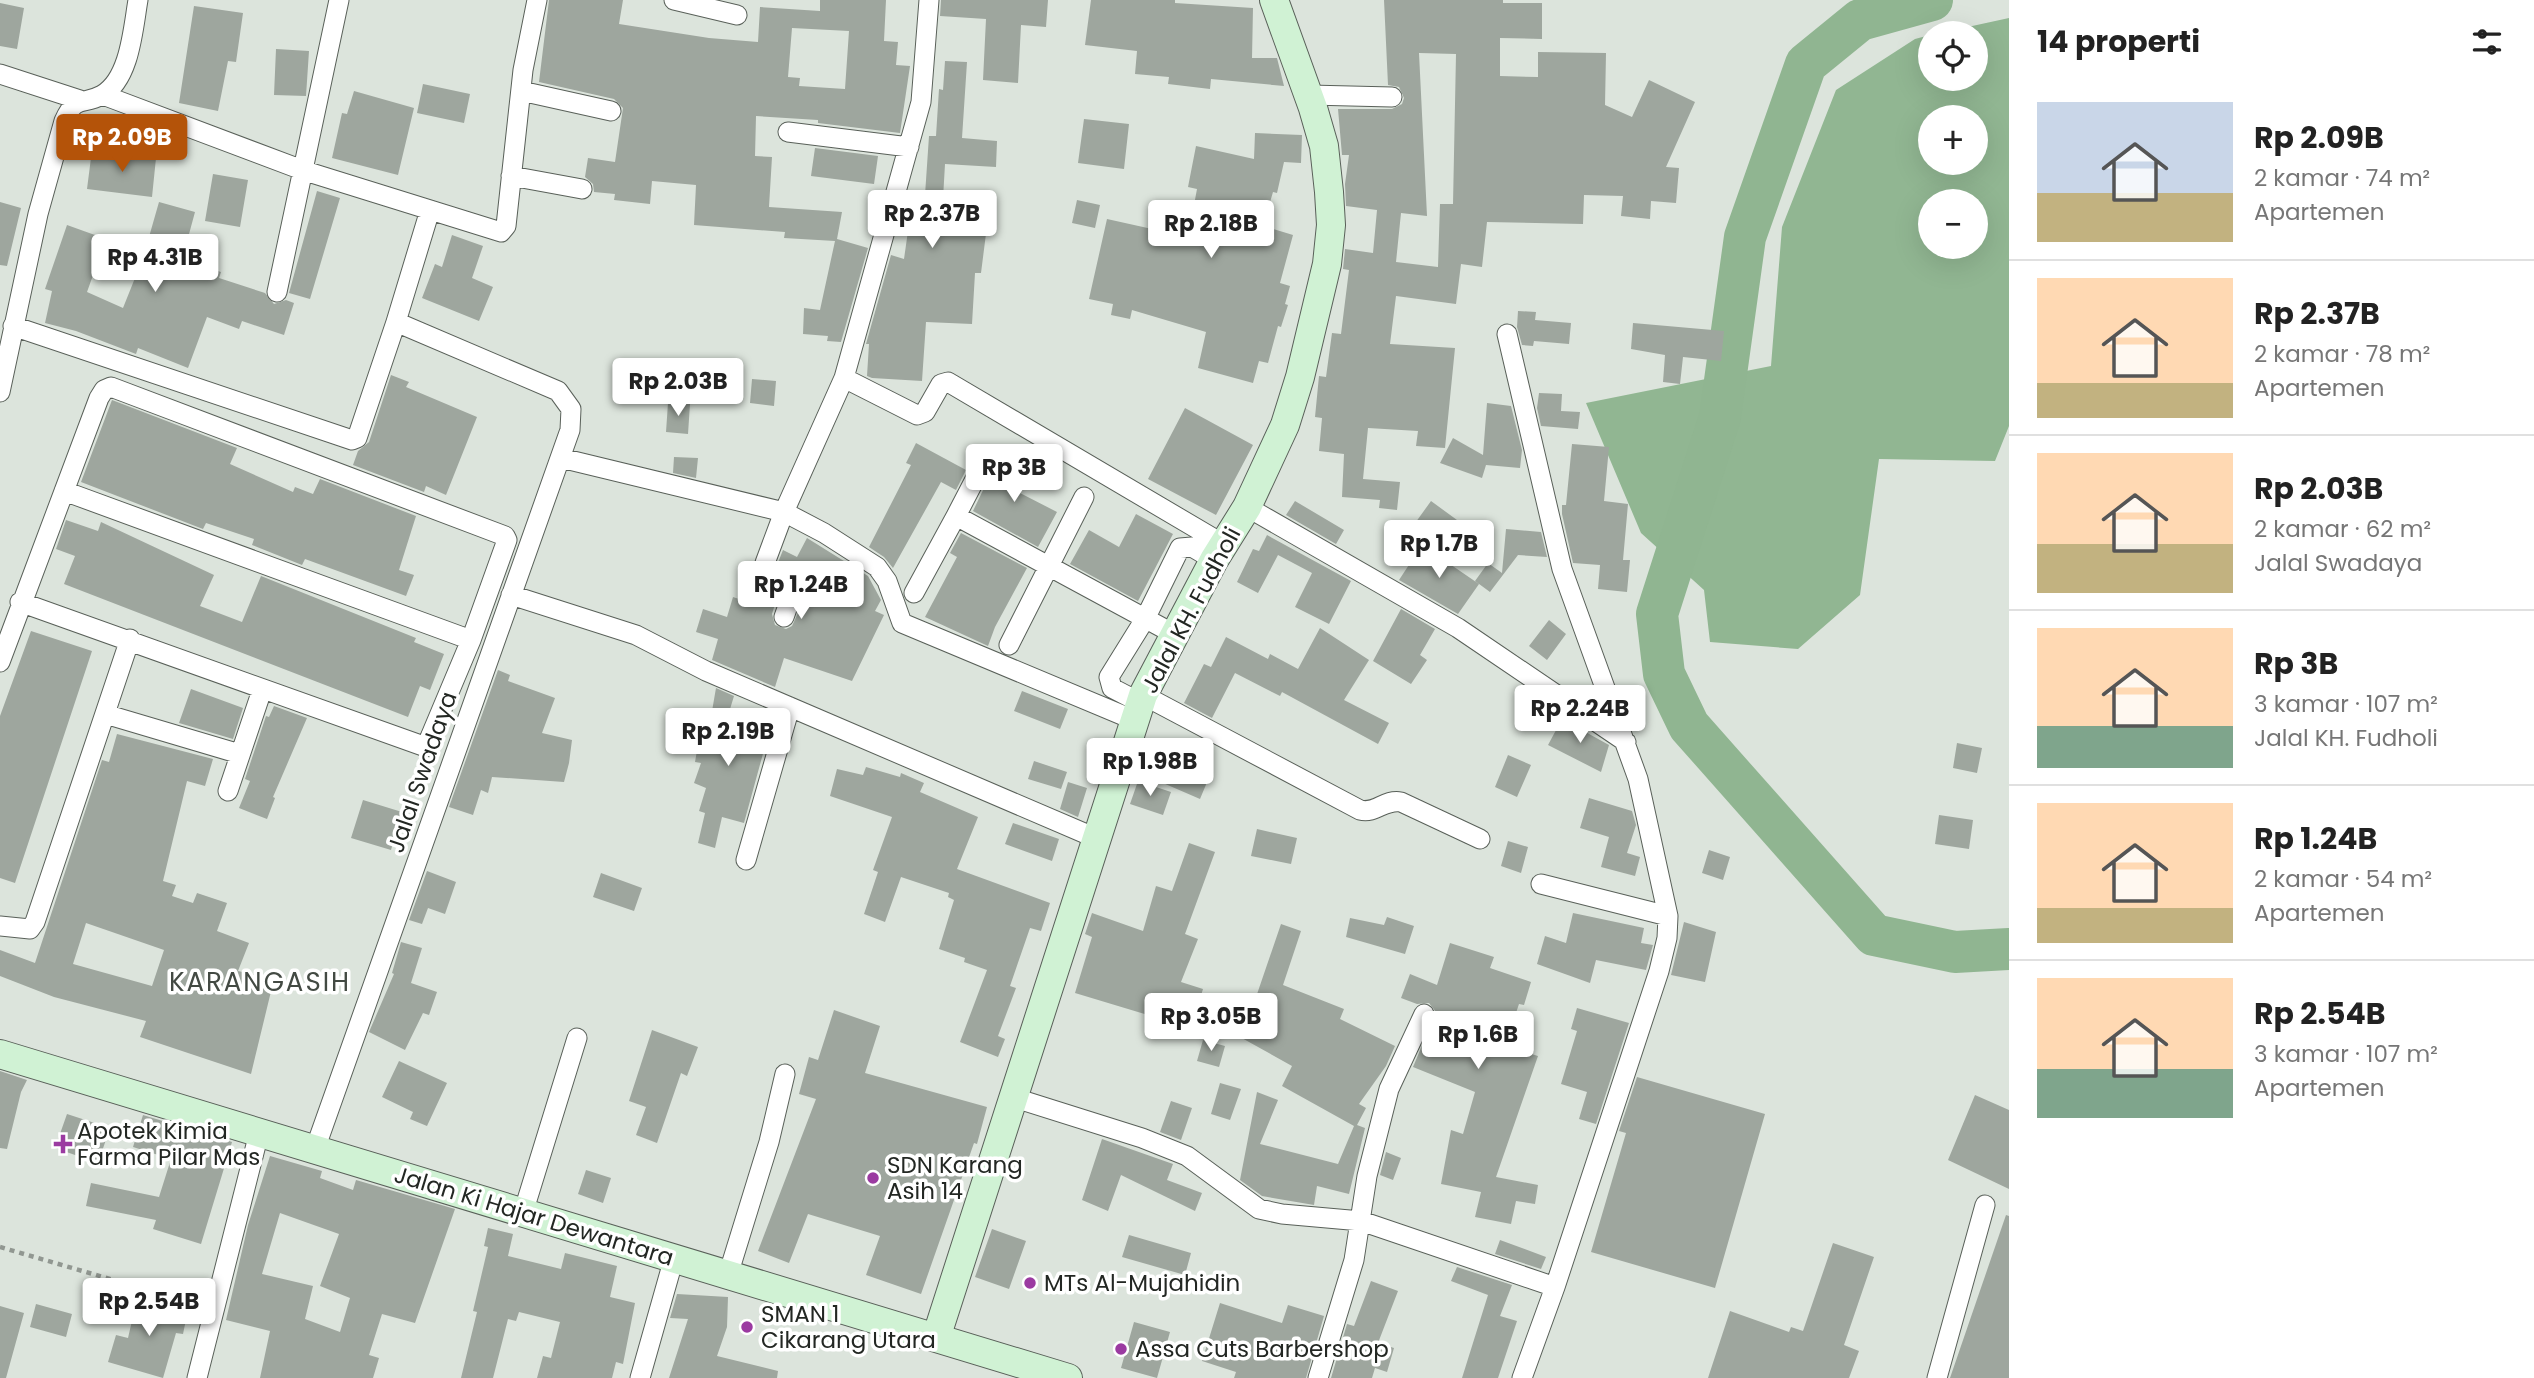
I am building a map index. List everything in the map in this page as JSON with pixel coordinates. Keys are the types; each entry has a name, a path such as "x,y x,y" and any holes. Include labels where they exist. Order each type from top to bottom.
{"main road":[{"name":"Jalal KH. Fudholi","path":"936,1338 1139,706 1174,634 1247,507 1285,425 1327,264 1331,225 1324,146 1309,95 1274,0"},
{"name":"Jalan Ki Hajar Dewantara","path":"0,1054 1068,1378"}],"street":[{"path":"0,392 10,314 64,121 70,107 80,100 103,95 114,85 125,61 138,0"},
{"path":"277,292 305,171 339,0"},
{"path":"103,95 305,171 501,232 506,226 521,91 537,0"},
{"path":"674,0 737,15"},
{"path":"783,617 790,600 789,591 764,572 784,512 844,378 921,102 929,0"},
{"path":"0,74 80,100"},
{"path":"521,91 611,111"},
{"path":"1309,95 1392,97"},
{"path":"788,132 909,147"},
{"path":"511,176 582,189"},
{"path":"10,314 352,440 357,438 430,210"},
{"name":"Jalal Swadaya","path":"315,1149 570,430 571,409 558,391 396,322"},
{"path":"1507,334 1562,569 1638,779 1668,916 1667,938 1659,971 1555,1287 1522,1378"},
{"path":"844,378 917,415 925,412 941,384 948,382 1219,552"},
{"path":"0,662 20,602 104,390 120,388 505,536 506,548 426,747 262,690 130,639 20,602"},
{"path":"561,458 784,512 824,533 877,567 887,581 902,623 1139,706 1360,810 1373,810 1389,801 1401,802 1480,839"},
{"path":"914,593 984,462"},
{"path":"64,491 471,640"},
{"path":"1009,645 1084,497"},
{"path":"1247,507 1458,628 1626,742"},
{"path":"956,516 1174,634"},
{"path":"1139,706 1108,682 1145,619 1180,548 1192,547 1219,552"},
{"path":"510,595 636,635 706,671 1098,839"},
{"path":"0,926 30,929 35,922 130,639"},
{"path":"228,791 262,690"},
{"path":"746,860 790,707"},
{"path":"105,714 240,754"},
{"path":"1541,884 1668,916"},
{"path":"1318,1378 1350,1272 1367,1176 1389,1089 1424,1014"},
{"path":"523,1213 577,1038"},
{"path":"728,1275 769,1142 785,1074"},
{"path":"1015,1098 1142,1138 1187,1156 1259,1209 1282,1214 1361,1221 1555,1287"},
{"path":"197,1378 259,1133"},
{"path":"1937,1378 1985,1205"},
{"path":"640,1378 674,1258"}],"path":[{"path":"0,1247 213,1309"}],"green space":[{"path":"2009,18 2009,426 1995,461 1879,459 1860,595 1798,649 1710,642 1704,590 1641,533 1586,403 1771,366 1782,227 1836,90 1918,38 1918,91 1988,91 1988,23"}],"building":[{"path":"549,0 623,0 619,24 709,38 758,42 760,7 820,11 820,0 886,0 884,41 898,42 896,65 910,66 900,133 818,123 818,120 756,116 755,156 772,157 769,207 842,212 837,239 868,248 841,342 827,341 828,336 803,334 804,308 820,310 835,241 784,238 785,232 694,225 696,185 652,181 650,204 614,200 615,194 594,192 593,184 585,177 588,158 615,162 623,108 614,99 539,82","holes":["792,28 849,31 845,89 799,86 800,78 788,77"]},
{"path":"941,0 1048,0 1046,27 1021,25 1018,83 983,80 986,19 940,16"},
{"path":"1091,0 1175,0 1175,3 1253,8 1252,58 1277,58 1284,86 1211,79 1210,89 1168,84 1169,77 1135,74 1137,51 1085,45"},
{"path":"1384,0 1503,0 1503,3 1542,3 1542,39 1500,38 1500,76 1538,77 1538,52 1606,53 1605,105 1632,117 1649,80 1695,102 1666,167 1679,168 1676,203 1651,201 1650,219 1621,216 1623,196 1584,195 1583,224 1487,222 1482,267 1461,264 1456,304 1396,296 1390,344 1455,348 1445,448 1416,446 1418,431 1368,428 1363,479 1400,482 1397,510 1379,508 1380,500 1342,497 1344,454 1319,451 1322,418 1315,417 1319,376 1326,377 1332,333 1341,334 1349,270 1343,269 1345,249 1373,253 1377,210 1346,206 1345,184 1349,155 1342,155 1338,109 1392,109 1402,104 1404,98 1399,87 1388,85","holes":["1419,53 1456,54 1453,204 1440,204 1438,267 1396,262 1401,213 1427,216"]},
{"path":"0,3 24,8 17,49 0,46"},
{"path":"194,6 243,13 236,62 228,61 218,111 179,103"},
{"path":"276,49 309,51 306,96 274,95"},
{"path":"945,61 967,62 962,138 997,141 996,167 945,164 942,216 988,218 981,273 975,273 972,324 926,322 922,381 872,378 867,376 869,344 866,344 891,255 904,259 910,217 916,217 919,194 925,195 929,136 936,136 939,89 943,90"},
{"path":"423,84 470,94 464,123 417,113"},
{"path":"354,91 414,108 398,175 332,158 342,113 347,114"},
{"path":"1084,119 1129,124 1124,169 1078,163"},
{"path":"1255,133 1302,135 1301,163 1284,162 1277,193 1273,192 1263,226 1293,235 1280,283 1290,286 1285,304 1288,305 1281,327 1278,326 1268,363 1259,361 1253,383 1198,368 1206,332 1132,310 1130,319 1111,315 1113,304 1089,299 1107,219 1188,237 1197,189 1188,187 1196,146 1254,159"},
{"path":"815,148 878,156 874,184 811,176"},
{"path":"92,150 156,158 152,197 87,189"},
{"path":"213,174 248,180 240,227 205,221"},
{"path":"317,191 340,198 310,299 289,293"},
{"path":"1077,200 1100,205 1095,228 1072,223"},
{"path":"0,202 21,208 7,266 0,265"},
{"path":"159,202 195,212 182,260 221,272 219,278 265,293 274,304 286,300 294,303 284,335 242,321 239,329 207,317 188,368 138,348 136,354 76,331 45,323 52,291 45,289 67,225 106,239 87,292 123,308 151,238 149,237"},
{"path":"452,235 483,246 472,278 493,287 479,321 422,298 435,264 442,267"},
{"path":"1518,311 1536,312 1535,320 1571,323 1569,344 1534,341 1533,346 1522,345 1517,327"},
{"path":"1633,323 1724,331 1721,361 1683,357 1680,384 1663,382 1665,355 1631,349"},
{"path":"391,375 409,382 406,387 477,417 446,495 426,486 424,492 353,465 358,451 369,442"},
{"path":"752,379 776,381 774,406 750,403"},
{"path":"1539,393 1562,394 1561,411 1580,412 1578,429 1541,426 1537,408"},
{"path":"112,400 237,448 230,464 293,492 295,487 313,494 320,479 416,516 399,570 414,575 406,596 305,559 302,565 252,545 254,539 206,523 203,529 81,482"},
{"path":"668,403 690,404 688,434 666,432"},
{"path":"1487,403 1511,406 1522,450 1520,468 1486,465 1482,478 1440,463 1453,438 1483,455"},
{"path":"1185,408 1253,445 1216,515 1148,479"},
{"path":"916,443 966,470 956,490 941,482 893,568 884,557 869,547 911,465 906,463"},
{"path":"1572,444 1609,447 1604,501 1628,504 1623,560 1630,560 1627,592 1598,589 1600,565 1573,563 1562,514 1562,505 1566,505"},
{"path":"1006,456 1033,472 1020,493 1057,512 1038,547 973,511 987,482 990,484"},
{"path":"674,457 698,458 696,478 673,473"},
{"path":"1295,501 1344,530 1336,544 1286,515"},
{"path":"1431,501 1457,520 1434,552 1408,533"},
{"path":"1136,514 1173,534 1138,601 1070,564 1089,530 1119,547"},
{"path":"66,520 98,531 101,522 214,575 200,606 242,622 261,576 416,638 414,642 444,654 430,690 420,686 408,717 64,584 75,556 56,549"},
{"path":"1506,529 1541,532 1547,557 1518,555 1490,592 1475,581 1488,563 1502,573"},
{"path":"961,533 1027,568 995,627 988,646 925,617 957,557 950,553"},
{"path":"1267,535 1351,581 1329,624 1295,607 1312,573 1278,555 1258,593 1237,582 1253,549 1259,551"},
{"path":"807,538 868,576 881,600 875,611 884,615 852,681 784,658 775,687 712,660 718,639 696,632 703,609 727,617 733,597 751,603 757,585 777,598 772,614 775,625 786,629 792,626 802,604 801,589 777,565 783,550 797,557"},
{"path":"1422,545 1479,584 1458,614 1399,580"},
{"path":"1401,609 1435,629 1420,655 1427,660 1411,684 1373,661"},
{"path":"1549,620 1566,634 1547,660 1529,646"},
{"path":"1320,628 1369,660 1344,700 1389,723 1378,744 1282,692 1280,696 1235,673 1212,718 1184,703 1204,664 1211,667 1226,637 1268,659 1270,654 1298,669"},
{"path":"31,631 92,651 15,883 0,878 0,716"},
{"path":"498,670 510,675 508,681 555,698 542,733 572,740 569,763 564,782 492,777 488,793 481,790 473,815 449,807"},
{"path":"716,688 734,696 727,719 770,728 744,823 722,817 715,848 698,843 705,813 699,811 706,788 694,783 701,763 695,762 699,739 707,740"},
{"path":"191,689 243,708 233,739 179,723"},
{"path":"1022,691 1068,709 1060,729 1014,711"},
{"path":"274,706 307,718 273,797 275,798 267,819 239,808 250,781 245,779 266,716 269,717"},
{"path":"1562,719 1609,745 1601,772 1548,745"},
{"path":"117,734 213,759 205,786 187,781 163,881 176,885 172,896 193,903 197,893 227,903 217,931 249,943 238,971 274,979 251,1074 140,1037 146,1021 54,997 0,976 0,950 35,963 102,760 109,762","holes":["86,923 164,950 152,986 73,964"]},
{"path":"1957,743 1982,748 1977,773 1953,768"},
{"path":"1508,755 1531,765 1517,797 1495,787"},
{"path":"1173,758 1210,775 1200,799 1163,783"},
{"path":"1034,761 1067,772 1061,789 1028,779"},
{"path":"866,767 900,777 901,773 924,783 920,792 978,817 957,869 1050,903 1041,931 1030,928 1010,986 1016,988 998,1036 1005,1039 998,1057 960,1042 987,970 964,962 965,958 939,949 954,900 948,897 949,893 901,877 885,922 864,914 878,872 873,870 892,817 830,796 837,769 863,775"},
{"path":"1138,781 1171,792 1163,815 1130,804"},
{"path":"1068,782 1087,788 1078,817 1060,809"},
{"path":"1589,798 1632,811 1636,825 1627,853 1640,857 1635,876 1601,867 1609,837 1580,828"},
{"path":"363,800 402,812 391,850 351,838"},
{"path":"1939,815 1973,820 1969,849 1935,844"},
{"path":"1013,823 1059,839 1052,861 1005,844"},
{"path":"1257,829 1297,838 1291,864 1251,856"},
{"path":"1508,841 1528,847 1521,873 1501,866"},
{"path":"1189,843 1215,852 1185,934 1198,939 1181,982 1203,989 1191,1028 1075,993 1092,937 1085,934 1092,913 1143,931 1156,886 1172,891"},
{"path":"1709,850 1730,857 1723,880 1702,873"},
{"path":"427,871 456,882 445,914 428,908 422,924 409,920"},
{"path":"601,873 642,888 634,911 593,897"},
{"path":"1573,913 1644,928 1641,943 1653,945 1646,970 1596,960 1590,983 1537,964 1545,936 1566,943"},
{"path":"1387,917 1414,926 1405,954 1346,937 1350,918 1384,925"},
{"path":"1684,922 1716,932 1705,982 1671,975"},
{"path":"1281,924 1301,931 1283,985 1344,1009 1340,1019 1395,1046 1386,1066 1359,1104 1366,1108 1357,1125 1365,1128 1349,1194 1317,1186 1314,1205 1262,1196 1240,1180 1257,1092 1278,1100 1260,1144 1338,1164 1354,1126 1282,1086 1292,1066 1240,1037 1259,1001 1255,1000"},
{"path":"401,942 422,948 411,983 437,992 429,1015 423,1013 405,1050 369,1032 394,974 392,973"},
{"path":"1450,943 1494,957 1490,968 1531,982 1524,1005 1519,1004 1505,1046 1538,1056 1496,1177 1538,1185 1535,1204 1516,1201 1511,1224 1475,1217 1481,1192 1441,1184 1451,1130 1463,1134 1475,1092 1413,1067 1436,1012 1429,1003 1417,1004 1401,998 1410,974 1437,985"},
{"path":"1577,1008 1629,1023 1596,1124 1579,1119 1587,1092 1561,1084 1577,1031 1571,1029"},
{"name":"SDN Karang Asih 14","path":"834,1010 880,1026 865,1073 987,1107 977,1144 974,1143 921,1294 866,1275 880,1236 808,1214 789,1263 758,1251 816,1099 799,1094 809,1057 818,1060"},
{"path":"652,1030 698,1047 687,1076 681,1073 657,1143 636,1135 646,1107 629,1101"},
{"path":"1203,1040 1225,1046 1219,1067 1197,1061"},
{"path":"399,1061 447,1083 427,1126 410,1119 413,1112 382,1097"},
{"path":"0,1071 27,1080 21,1092 7,1149 0,1148"},
{"path":"1637,1077 1765,1114 1715,1288 1591,1252 1626,1133 1619,1131"},
{"path":"1220,1083 1241,1089 1230,1120 1211,1114"},
{"path":"1975,1095 2009,1110 2009,1189 1948,1160"},
{"path":"1171,1101 1192,1108 1181,1140 1160,1132"},
{"path":"67,1114 110,1128 98,1163 55,1148"},
{"path":"143,1115 232,1142 201,1244 153,1229 156,1220 86,1206 91,1183 159,1197 171,1159 133,1147"},
{"path":"1102,1139 1173,1164 1167,1180 1202,1193 1195,1211 1121,1175 1108,1211 1082,1200"},
{"path":"1386,1152 1401,1158 1393,1180 1380,1175"},
{"path":"270,1156 322,1171 320,1178 353,1190 356,1180 455,1209 415,1323 382,1314 369,1355 379,1358 373,1378 260,1378 270,1331 226,1320 248,1225","holes":["280,1213 339,1234 320,1286 350,1298 340,1332 305,1319 313,1286 262,1274"]},
{"path":"586,1170 611,1178 603,1203 578,1194"},
{"path":"2006,1215 2009,1216 2009,1378 1950,1378"},
{"path":"488,1228 513,1234 508,1256 561,1269 565,1253 617,1266 610,1297 635,1303 623,1364 616,1362 612,1378 537,1378 543,1356 551,1358 560,1322 519,1312 516,1321 508,1319 493,1378 461,1378 477,1312 473,1311 488,1247 484,1246"},
{"path":"992,1229 1026,1241 1009,1289 975,1277"},
{"path":"1129,1235 1191,1253 1185,1275 1122,1257"},
{"path":"1500,1240 1546,1257 1541,1269 1495,1254"},
{"path":"1833,1243 1874,1257 1844,1345 1859,1351 1849,1378 1708,1378 1730,1311 1789,1332 1791,1327 1803,1331"},
{"path":"1457,1267 1512,1285 1500,1316 1517,1321 1498,1378 1462,1378 1488,1295 1451,1281"},
{"path":"1371,1281 1398,1291 1378,1343 1394,1348 1387,1372 1375,1368 1372,1378 1331,1378 1347,1324 1354,1326"},
{"path":"677,1294 728,1297 727,1327 717,1356 778,1371 777,1378 669,1378 688,1319 670,1318"},
{"path":"137,1299 188,1310 183,1334 176,1333 163,1378 108,1362 116,1335 128,1338"},
{"path":"1220,1303 1282,1323 1288,1305 1324,1316 1306,1378 1234,1378 1236,1372 1202,1361"},
{"path":"36,1304 72,1314 66,1337 30,1327"},
{"path":"0,1306 24,1313 6,1378 0,1378"},
{"path":"1134,1322 1170,1332 1157,1378 1121,1368"}],"waterway":[{"path":"1932,0 1860,20 1806,64 1745,237 1720,417 1657,614 1664,674 1689,726 1874,935 1955,952 2009,949"}],"place":[{"name":"Apotek Kimia Farma Pilar Mas","path":"63,1144"},
{"name":"SDN Karang Asih 14","path":"873,1178"},
{"name":"MTs Al-Mujahidin","path":"1030,1283"},
{"name":"SMAN 1 Cikarang Utara","path":"747,1327"},
{"name":"Assa Cuts Barbershop","path":"1121,1349"}],"district":[{"name":"KARANGASIH","path":"260,982"}]}
